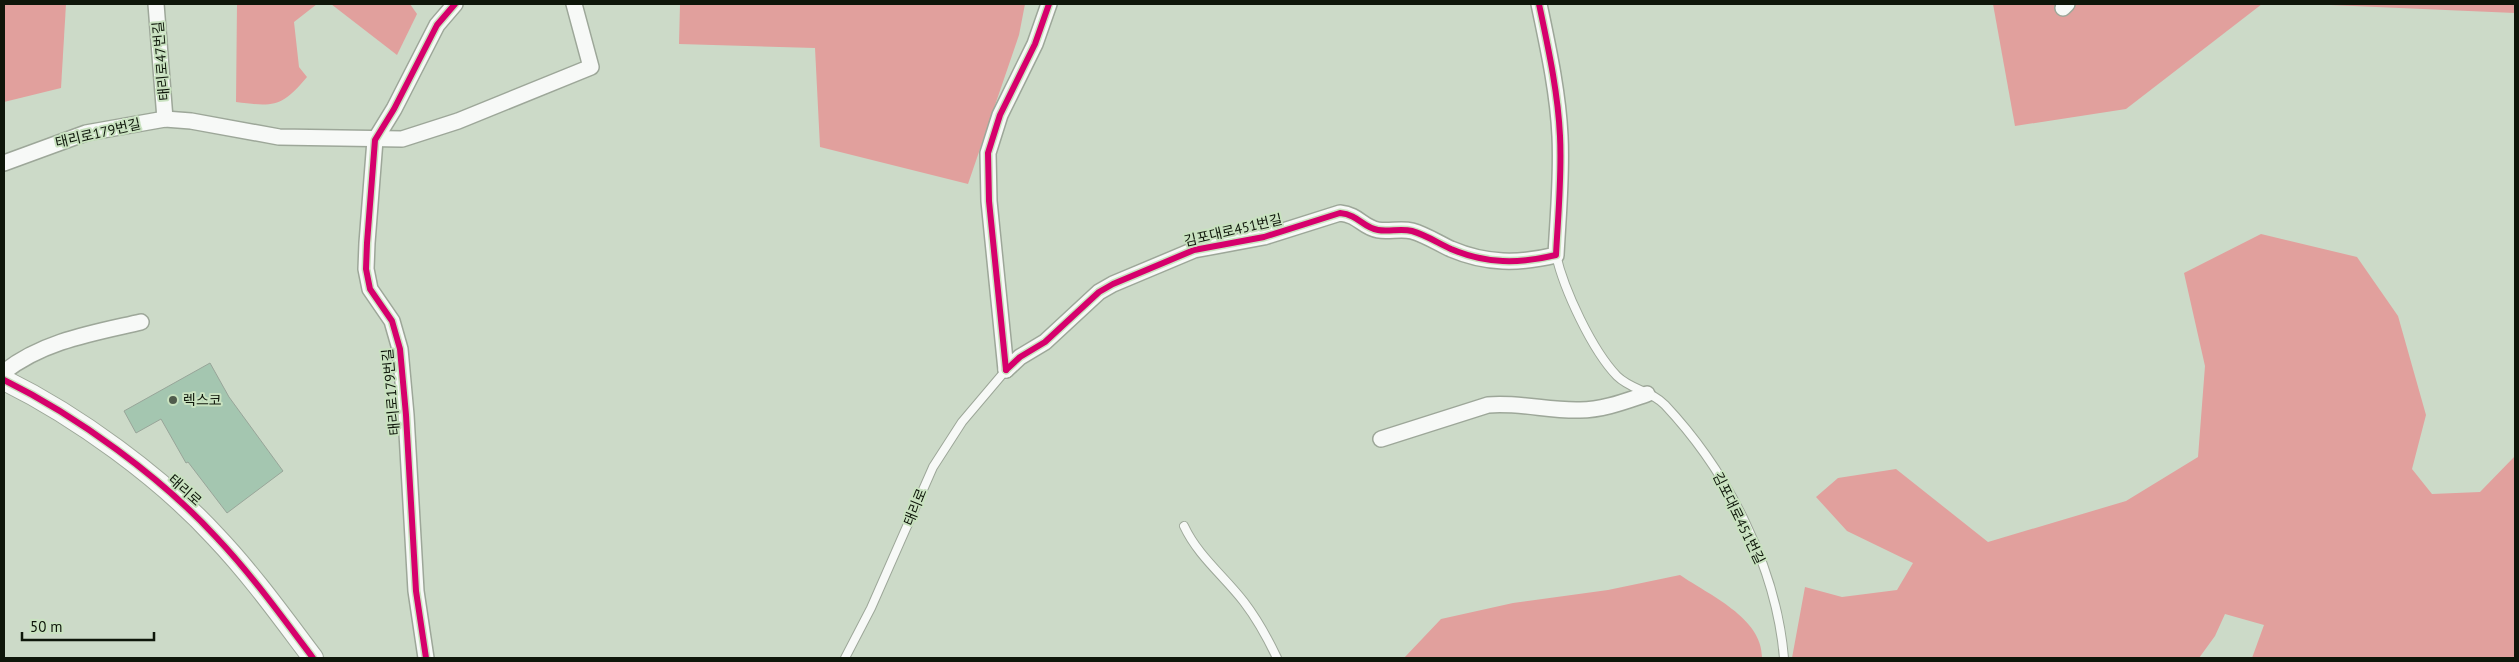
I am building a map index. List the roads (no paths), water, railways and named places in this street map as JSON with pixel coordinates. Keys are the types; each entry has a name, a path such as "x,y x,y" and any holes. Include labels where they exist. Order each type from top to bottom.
{"street":[{"name":"태리로47번길","path":"156,4 165,119"},
{"name":"태리로179번길","path":"426,658 416,591 406,415 400,349 392,320 370,289 366,269 375,140 394,109 437,25 455,4"},
{"name":"태리로179번길","path":"4,163 86,133 165,119 191,121 278,137 375,140 402,139 425,133 520,97 591,67 574,4"},
{"path":"1006,370 989,200 988,154 1000,115 1035,44 1049,4"},
{"name":"김포대로451번길","path":"1006,370 1020,357 1045,342 1099,292 1113,284 1194,250 1264,237 1340,213 1352,214 1368,226 1379,230 1412,231 1466,255 1485,260 1522,262 1556,255 1560,188 1560,136 1553,74 1539,4"},
{"path":"4,372 34,352 56,343 141,322"},
{"name":"태리로","path":"4,380 71,419 174,496 216,536 255,581 314,658"},
{"path":"1381,439 1488,405 1504,404 1580,410 1596,409 1647,394"}],"lane":[{"name":"김포대로451번길","path":"1556,255 1569,296 1605,359 1617,376 1629,386 1663,403 1712,463 1731,495 1762,564 1776,614 1784,658"},
{"name":"태리로","path":"846,658 875,599 933,466 962,422 1006,370"},
{"path":"1184,526 1193,544 1244,601 1278,658"}],"place":[{"name":"렉스코","path":"173,400"}]}
